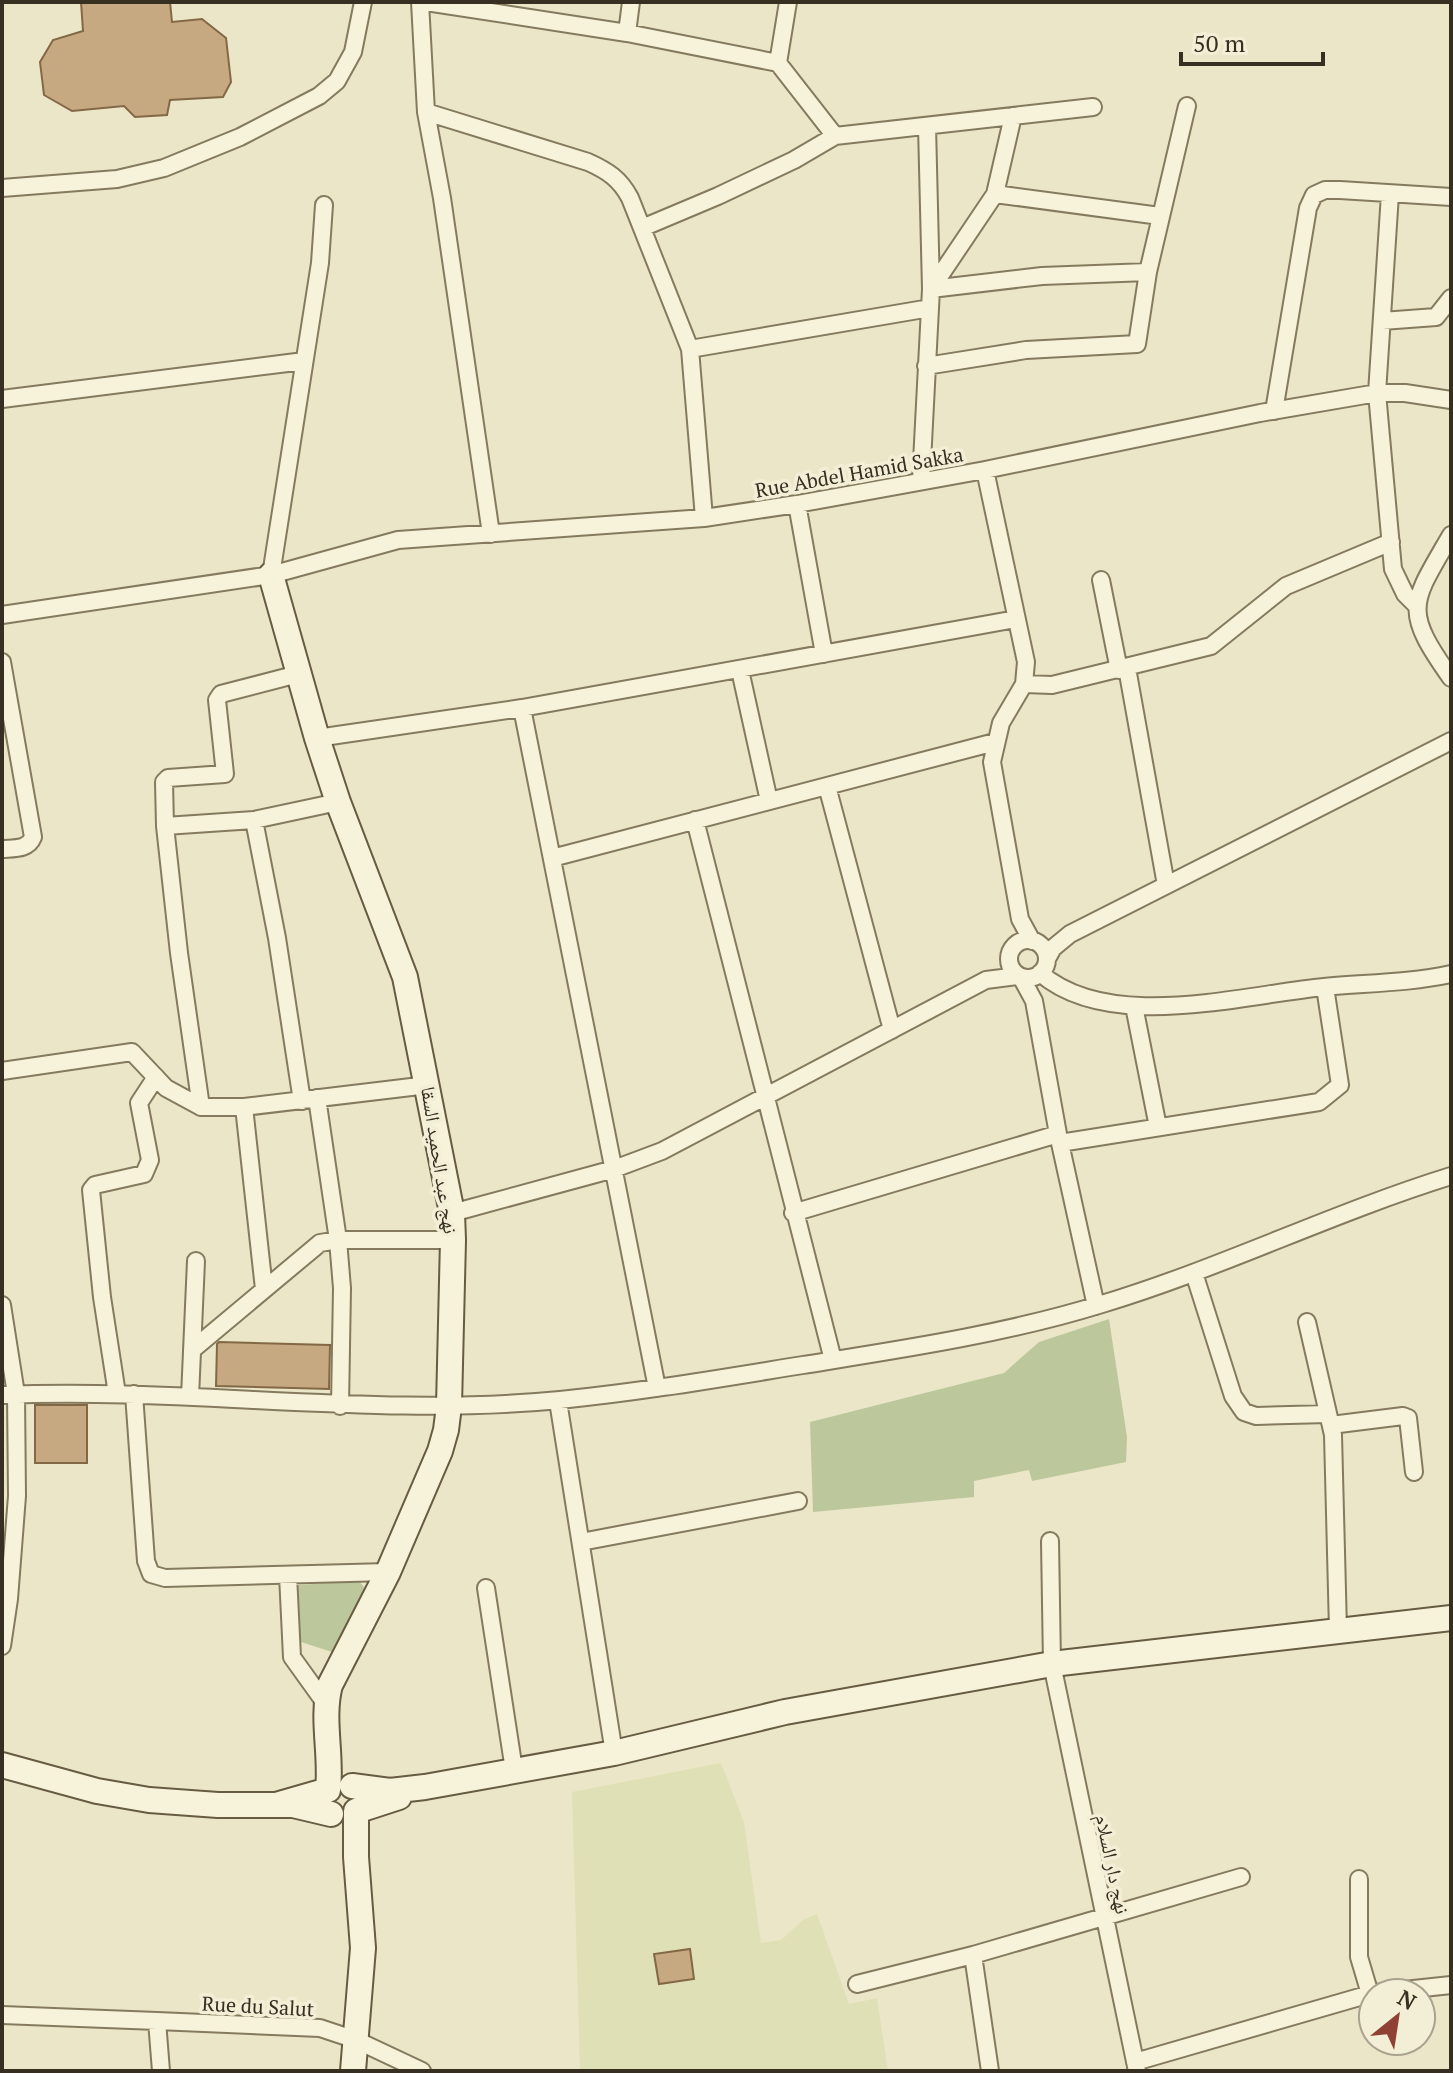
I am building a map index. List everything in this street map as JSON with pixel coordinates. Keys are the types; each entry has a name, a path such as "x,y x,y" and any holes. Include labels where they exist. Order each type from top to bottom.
{"main road":[{"name":"نهج عبد الحميد السقا","path":"271,575 338,802 405,977 452,1213 449,1406 440,1451 388,1572 335,1674 325,1703 328,1744 343,1787 324,1800 341,1814"},
{"path":"276,1805 343,1787 390,1791 425,1787 614,1753 785,1712 1052,1664 1451,1618"},
{"path":"2,1765 97,1791 149,1800 276,1805 341,1814 425,1787"},
{"path":"341,1814 356,1857 363,1948 353,2071"}],"street":[{"path":"2,188 117,179 164,168 252,131 319,96 337,81 353,52 363,2"},
{"path":"491,534 442,198 426,112 423,2 627,33 778,63 835,136"},
{"path":"627,33 631,2"},
{"path":"778,63 788,2"},
{"path":"926,366 1026,350 1137,344 1148,272 1187,106"},
{"path":"642,228 730,190 835,136 1093,107"},
{"path":"426,112 588,162 607,170 622,183 690,349 704,518"},
{"path":"931,289 995,194 1013,116"},
{"path":"921,481 931,289 927,126"},
{"path":"1274,411 1310,202 1314,195 1325,190 1451,197"},
{"path":"995,194 1160,216"},
{"path":"1390,194 1377,393 1393,569 1405,594 1417,606"},
{"path":"271,575 320,263 324,205"},
{"path":"931,289 1042,276 1148,272"},
{"path":"1382,321 1436,317 1451,298"},
{"path":"690,349 930,308"},
{"path":"2,399 304,361"},
{"name":"Rue Abdel Hamid Sakka","path":"2,615 271,575 398,540 704,518 797,504 1377,393 1405,393 1451,400"},
{"path":"985,470 1026,662 1024,684 1001,723 992,762 1020,919 1033,941 1042,947 1033,972 1034,1001 1059,1138 1096,1306"},
{"path":"797,504 824,654"},
{"path":"1451,535 1421,590 1417,606 1417,617 1426,643 1451,678"},
{"path":"1024,684 1052,685 1211,646 1286,586 1391,542"},
{"path":"1101,580 1123,669 1166,885"},
{"path":"317,738 522,708 1016,619"},
{"path":"2,662 33,837 31,843 24,847 2,849"},
{"path":"740,670 769,801"},
{"path":"201,1107 165,826 164,782 168,778 225,774 218,697 298,674"},
{"path":"522,708 657,1388"},
{"path":"452,1213 614,1169 675,1145 986,980 1033,972 1053,948 1070,934 1451,741"},
{"path":"552,858 995,742"},
{"path":"827,786 892,1030"},
{"path":"165,826 254,820 338,802"},
{"path":"254,820 338,1240 342,1288 340,1406"},
{"path":"695,820 833,1360"},
{"path":"1020,919 1011,967 1033,972 1071,994 1134,1006 1194,1003 1325,987 1411,982 1451,974"},
{"path":"986,980 1012,949 1033,941 1070,934"},
{"path":"793,1213 1059,1138 1158,1127 1319,1102 1340,1085 1325,987"},
{"path":"1134,1006 1158,1127"},
{"path":"2,1071 132,1052 166,1088 201,1107 244,1107 428,1085"},
{"path":"156,1077 139,1103 150,1160 148,1169 144,1174 95,1185 91,1190 102,1297 126,1394 146,1561 151,1574 165,1578 388,1572"},
{"path":"244,1107 264,1289"},
{"path":"9,1394 126,1394 340,1406 449,1406 558,1401 657,1388 1011,1328 1096,1306 1194,1273 1395,1194 1451,1176"},
{"path":"192,1350 320,1243 338,1240 453,1240"},
{"path":"190,1397 196,1261"},
{"path":"1194,1273 1233,1396 1244,1412 1256,1416 1329,1420 1403,1416 1408,1418 1414,1472"},
{"path":"2,1305 9,1394 9,1599 2,1646"},
{"path":"1307,1322 1329,1420 1336,1497 1338,1630"},
{"path":"558,1401 614,1753"},
{"path":"581,1542 798,1501"},
{"name":"نهج دار السلام","path":"1050,1541 1052,1664 1136,2066"},
{"path":"288,1575 292,1657 325,1703"},
{"path":"486,1588 514,1770"},
{"path":"857,1984 973,1955 1241,1877"},
{"path":"1359,1879 1359,1957 1367,1977"},
{"path":"973,1955 990,2071"},
{"path":"1136,2066 1357,1998"},
{"name":"Rue du Salut","path":"2,2015 320,2028 356,2040 422,2071"},
{"path":"157,2021 161,2071"}],"green space":[{"path":"1109,1319 1127,1437 1126,1462 1032,1481 1029,1470 974,1481 974,1497 813,1512 810,1422 1004,1373 1039,1342"},
{"path":"359,1581 364,1587 363,1591 332,1652 301,1642 298,1637 296,1589 299,1585"},
{"path":"721,1763 744,1822 761,1943 781,1940 803,1920 817,1914 849,2004 877,1998 888,2071 580,2071 572,1792"}],"building":[{"path":"81,2 170,2 172,22 202,19 226,38 231,82 223,97 170,100 167,115 135,117 124,106 72,111 44,95 40,62 53,40 83,31"},
{"path":"219,1342 330,1345 329,1389 216,1386"},
{"path":"35,1405 87,1405 87,1463 35,1463"},
{"path":"690,1949 694,1979 659,1984 654,1954"}]}
